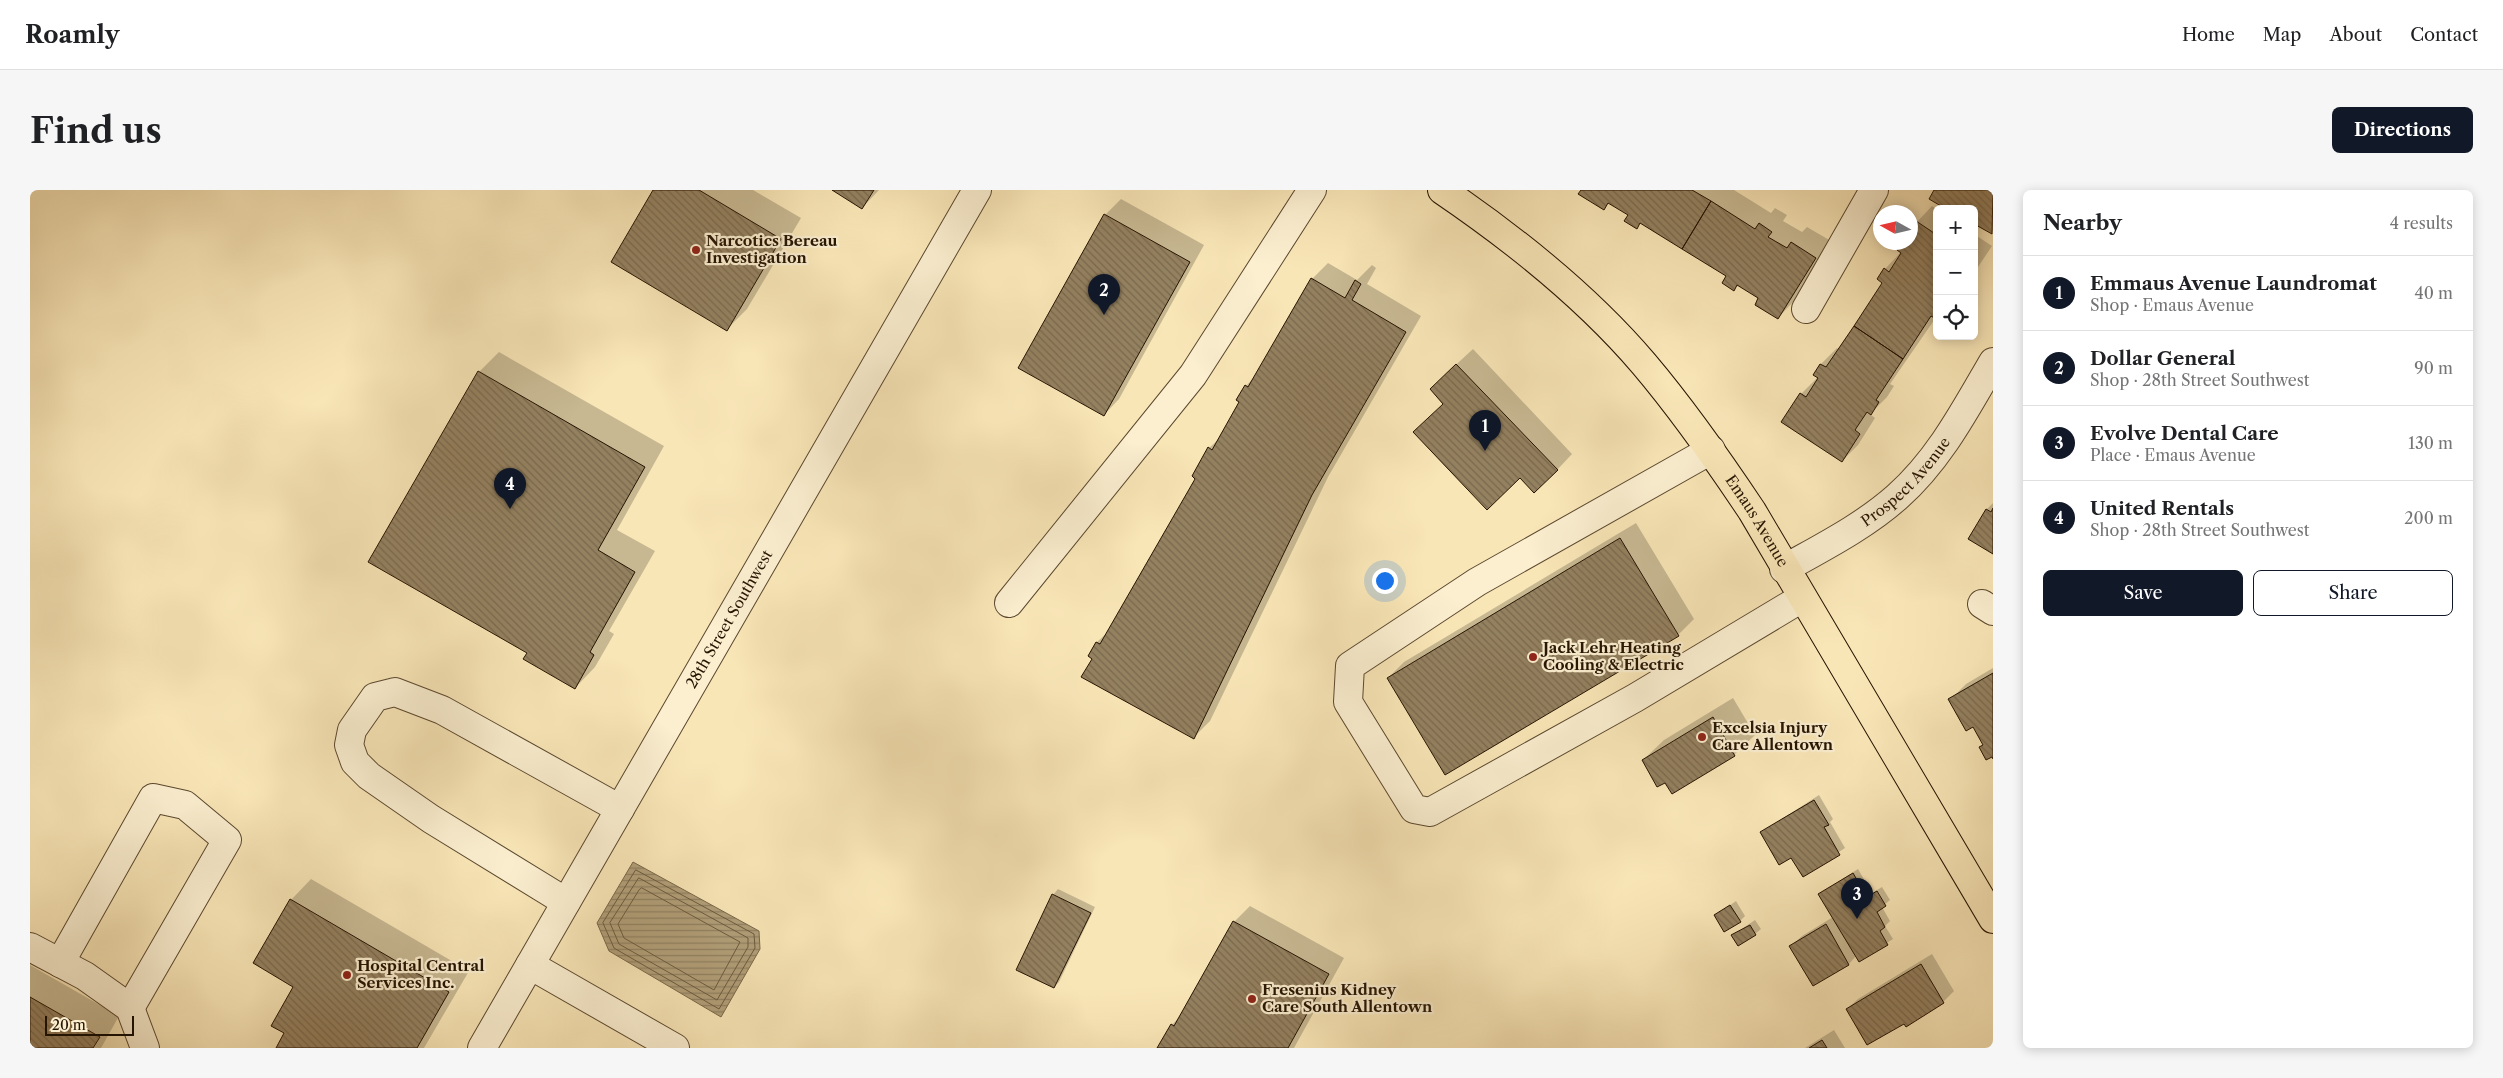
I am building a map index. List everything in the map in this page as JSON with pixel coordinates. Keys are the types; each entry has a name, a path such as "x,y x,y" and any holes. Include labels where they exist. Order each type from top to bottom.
{"main road":[{"name":"Emaus Avenue","path":"1442,190 1520,248 1584,302 1643,363 1711,450 1752,511 1784,568 1993,918"}],"street":[{"name":"28th Street Southwest","path":"482,1048 977,190"},
{"path":"1009,603 1193,375 1312,190"},
{"path":"1806,309 1868,192"},
{"name":"Prospect Avenue","path":"1784,568 1865,522 1897,497 1933,460 1956,426 1993,362"},
{"path":"1711,450 1477,582 1350,666 1348,702 1414,809 1430,812 1635,698 1802,598"},
{"path":"566,902 383,788 355,762 349,745 352,730 375,697 395,692 442,710 620,809"},
{"path":"60,963 153,798 185,805 227,840 130,1008"},
{"path":"30,947 85,976 130,1008 145,1048"},
{"path":"530,965 675,1048"}],"water":[{"path":"633,862 759,931 760,949 721,1017 609,951 597,923"}],"building":[{"name":"Narcotics Bereau Investigation","path":"653,190 699,190 781,239 727,331 611,262"},
{"path":"832,190 874,190 862,209"},
{"path":"1581,190 1692,190 1711,201 1682,249 1640,223 1637,229 1624,221 1628,215 1608,203 1604,210 1578,194"},
{"path":"1934,190 1993,190 1992,234 1978,226 1978,205 1939,205 1929,199"},
{"path":"1711,201 1755,229 1759,223 1772,232 1768,237 1787,248 1791,242 1816,258 1778,319 1755,305 1758,298 1737,285 1734,291 1722,283 1726,276 1682,249"},
{"path":"1104,214 1190,262 1104,416 1018,368"},
{"path":"1918,222 1933,232 1933,317 1931,316 1903,359 1854,326 1882,283 1877,279 1884,268 1889,272 1901,253 1897,250 1918,250"},
{"path":"1311,278 1345,298 1355,280 1361,284 1352,300 1406,332 1312,495 1194,739 1081,677 1092,659 1088,656 1096,642 1100,644 1195,479 1192,476 1208,447 1212,450 1239,402 1236,400 1245,385 1248,387"},
{"path":"1854,326 1903,359 1876,400 1879,402 1871,415 1867,412 1855,430 1860,434 1842,462 1781,422 1800,393 1806,397 1818,378 1813,375 1820,364 1826,367"},
{"path":"1456,364 1558,470 1534,493 1520,478 1487,510 1413,432 1443,404 1430,389"},
{"path":"478,371 645,467 598,550 635,572 590,652 594,655 575,689 523,659 527,653 368,562"},
{"path":"1993,508 1993,554 1968,539 1986,509 1991,512"},
{"name":"Jack Lehr Heating Cooling & Electric","path":"1620,538 1679,636 1445,775 1387,678"},
{"path":"1993,673 1993,759 1992,757 1986,760 1979,747 1983,745 1973,727 1966,731 1948,699"},
{"name":"Excelsia Injury Care Allentown","path":"1713,717 1735,756 1672,794 1665,783 1657,787 1642,760"},
{"path":"1814,800 1829,825 1824,827 1840,855 1803,877 1791,858 1779,865 1760,832"},
{"path":"1853,873 1867,897 1877,891 1886,906 1877,912 1885,927 1880,931 1888,945 1859,962 1818,894"},
{"path":"1052,894 1091,913 1054,988 1016,970"},
{"name":"Hospital Central Services Inc.","path":"290,899 449,992 417,1048 276,1048 284,1033 271,1026 293,987 253,963"},
{"path":"1730,905 1741,922 1724,932 1714,915"},
{"name":"Fresenius Kidney Care South Allentown","path":"1233,921 1329,974 1288,1048 1157,1048 1171,1024 1174,1026"},
{"path":"1826,924 1849,965 1813,986 1789,946"},
{"path":"1750,925 1756,935 1738,946 1731,935"},
{"path":"1921,964 1944,1003 1906,1027 1904,1024 1867,1045 1846,1009"},
{"path":"30,997 100,1037 93,1048 30,1048"},
{"path":"1822,1040 1827,1048 1809,1048"}],"place":[{"name":"Narcotics Bereau Investigation","path":"696,250"},
{"name":"Dollar General","path":"1104,315"},
{"name":"Emmaus Avenue Laundromat","path":"1485,451"},
{"name":"United Rentals","path":"510,509"},
{"name":"Jack Lehr Heating Cooling & Electric","path":"1533,657"},
{"name":"Excelsia Injury Care Allentown","path":"1702,737"},
{"name":"Evolve Dental Care","path":"1857,919"},
{"name":"Hospital Central Services Inc.","path":"347,975"},
{"name":"Fresenius Kidney Care South Allentown","path":"1252,999"}]}
